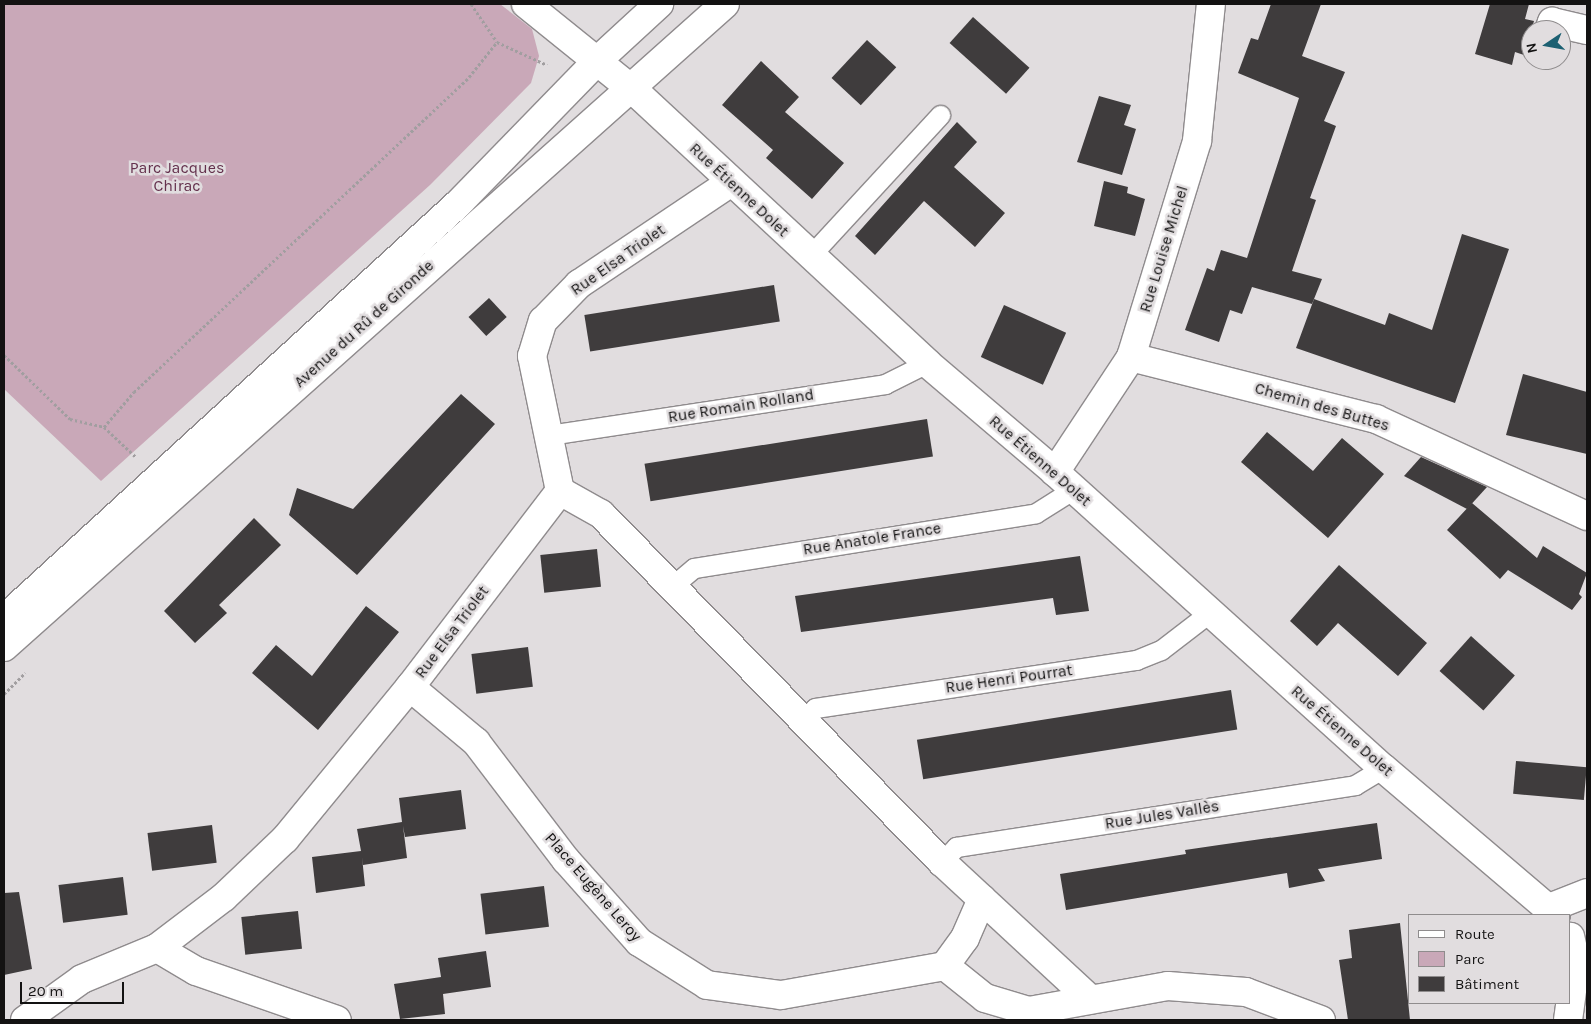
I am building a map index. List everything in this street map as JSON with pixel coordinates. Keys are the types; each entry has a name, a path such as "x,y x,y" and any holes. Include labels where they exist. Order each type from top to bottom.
{"street":[{"name":"Rue Étienne Dolet","path":"526,4 631,89 730,183 927,363 1064,480 1209,613 1383,768 1553,912"},
{"name":"Avenue du Rû de Gironde","path":"4,619 459,203 596,62 659,4"},
{"name":"Avenue du Rû de Gironde","path":"4,647 725,4"},
{"name":"Rue Louise Michel","path":"1064,480 1131,357 1197,141 1211,4"},
{"path":"1571,26 1587,30"},
{"name":"Rue Elsa Triolet","path":"25,1020 82,978 157,948 224,897 285,839 410,687 560,491 532,356 543,320 579,284 730,183"},
{"name":"Chemin des Buttes","path":"1131,357 1376,419 1587,516"},
{"path":"560,491 601,514 670,588 802,723 942,862 1090,999"},
{"name":"Place Eugène Leroy","path":"410,687 476,742 566,860 640,942 707,985 781,995 945,966"},
{"path":"1553,912 1587,893"},
{"path":"982,900 965,938 945,966 985,998 1029,1011 1168,986 1246,992 1321,1020"},
{"path":"1571,941 1576,962 1571,998"},
{"path":"157,948 196,971 337,1020"},
{"path":"1568,1020 1570,1004"}],"lane":[{"path":"810,256 940,115"},
{"name":"Rue Romain Rolland","path":"549,435 886,384 927,363"},
{"name":"Rue Anatole France","path":"670,588 694,568 1036,513 1064,480"},
{"name":"Rue Henri Pourrat","path":"802,723 815,708 1136,660 1160,650 1209,613"},
{"name":"Rue Jules Vallès","path":"942,862 956,847 1355,786 1383,768"}],"path":[{"path":"471,4 497,42 547,65"},
{"path":"104,427 134,392 469,77 497,42"},
{"path":"4,355 70,419 104,427 136,458"}],"green space":[{"name":"Parc Jacques Chirac","path":"4,4 500,4 532,29 539,56 531,83 430,185 101,481 4,389"}],"building":[{"path":"1271,4 1321,4 1302,56 1345,72 1324,121 1336,126 1310,198 1316,200 1292,271 1322,279 1312,304 1252,287 1242,314 1230,310 1219,342 1185,330 1207,268 1214,271 1221,250 1247,258 1299,98 1238,73 1251,38 1258,40"},
{"path":"1490,4 1529,4 1525,19 1530,20 1521,20 1521,54 1515,52 1512,65 1475,54"},
{"path":"973,17 1029,68 1006,94 950,43"},
{"path":"867,40 896,67 861,105 832,78"},
{"path":"761,61 799,97 785,112 844,163 812,199 766,158 773,150 722,105"},
{"path":"1099,96 1131,105 1124,125 1136,129 1122,175 1077,162"},
{"path":"957,122 977,142 954,167 1005,213 975,247 924,201 875,255 855,236"},
{"path":"1104,181 1128,187 1127,193 1145,199 1135,236 1094,226"},
{"path":"1462,234 1509,249 1455,403 1296,348 1314,299 1385,325 1389,313 1432,330"},
{"path":"774,285 780,322 590,352 584,315"},
{"path":"489,298 507,317 486,336 469,317"},
{"path":"1004,305 1066,333 1043,385 981,357"},
{"path":"1523,374 1587,392 1587,454 1506,435"},
{"path":"461,394 495,424 357,575 289,515 297,488 353,509"},
{"path":"927,419 933,457 650,501 645,464"},
{"path":"1267,432 1313,471 1342,438 1384,474 1328,538 1241,462"},
{"path":"1421,457 1487,487 1467,509 1404,476"},
{"path":"1472,503 1537,558 1543,546 1587,573 1579,594 1582,597 1572,610 1508,570 1500,579 1447,530"},
{"path":"254,518 281,545 219,605 227,613 195,643 164,611"},
{"path":"597,549 601,587 544,593 540,555"},
{"path":"1080,556 1089,611 1056,615 1053,598 801,632 795,596"},
{"path":"1339,565 1427,643 1398,676 1338,623 1317,646 1290,621"},
{"path":"366,606 399,632 318,730 252,673 276,645 312,676"},
{"path":"1471,636 1515,675 1483,710 1440,671"},
{"path":"528,647 533,687 476,694 471,654"},
{"path":"1231,690 1237,730 923,779 917,740"},
{"path":"1516,761 1587,767 1584,800 1513,794"},
{"path":"461,790 466,829 405,837 403,826 407,858 363,865 362,857 365,886 316,893 312,857 361,851 357,829 402,822 399,798"},
{"path":"1377,823 1382,859 1318,869 1325,881 1289,888 1287,873 1066,910 1060,874 1186,854 1185,850"},
{"path":"212,825 217,863 152,871 147,833"},
{"path":"123,877 128,915 63,923 58,885"},
{"path":"544,886 549,927 485,934 480,894"},
{"path":"19,892 32,969 4,975 4,893"},
{"path":"298,911 302,949 245,955 241,917"},
{"path":"1400,923 1410,1020 1348,1020 1339,960 1352,958 1349,930"},
{"path":"486,951 491,987 443,994 445,1014 400,1019 394,984 441,977 438,958"}]}
